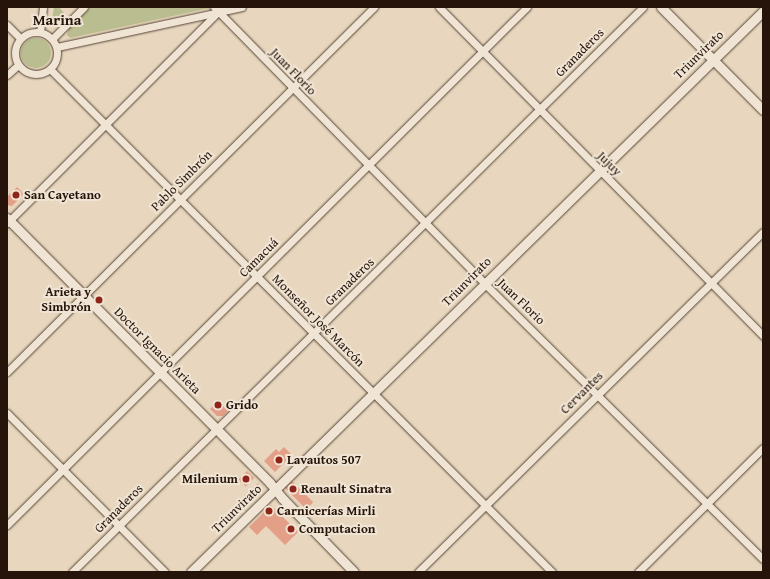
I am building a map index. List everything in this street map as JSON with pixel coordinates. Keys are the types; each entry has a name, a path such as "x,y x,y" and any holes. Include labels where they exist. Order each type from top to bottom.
{"street":[{"path":"40,32 43,7"},
{"path":"84,7 54,42 56,60 50,69 36,75 29,74 18,65 14,50 20,38 29,33 40,32 54,42 219,9 242,7"},
{"name":"Pablo Simbrón","path":"7,372 374,7"},
{"name":"Jujuy","path":"439,7 763,336"},
{"name":"Camacuá","path":"7,525 64,470 527,7"},
{"name":"Granaderos","path":"72,572 426,224 643,7"},
{"path":"661,7 763,110"},
{"path":"8,221 106,125 219,9"},
{"name":"Juan Florio","path":"219,9 293,89 370,165 484,283 599,394 763,559"},
{"name":"Triunvirato","path":"191,572 763,11"},
{"path":"7,25 20,38"},
{"path":"7,75 18,65"},
{"name":"Monseñor José Marcón","path":"50,69 552,572"},
{"name":"Doctor Ignacio Arieta","path":"8,221 216,429 354,572"},
{"name":"Cervantes","path":"418,572 763,232"},
{"path":"7,413 165,572"},
{"path":"638,572 763,448"}],"green space":[{"path":"54,7 59,7 64,13 62,17 52,19"},
{"path":"90,7 210,8 70,38 67,35 69,27"},
{"path":"36,38 42,39 50,47 50,59 42,67 36,68 30,67 22,59 21,53 22,47 30,39"}],"building":[{"name":"San Cayetano","path":"17,187 24,194 12,206 7,205 7,197"},
{"name":"Grido","path":"218,401 228,411 223,416 217,416 210,409"},
{"name":"Lavautos 507","path":"284,447 292,455 275,472 264,461 276,449 279,452"},
{"name":"Milenium","path":"247,471 254,478 246,487 239,479"},
{"path":"292,481 313,502 306,509 285,488"},
{"path":"258,483 260,490 249,501 244,496"},
{"path":"271,505 298,532 285,545 266,526 257,535 249,527"}],"place":[{"name":"San Cayetano","path":"16,195"},
{"name":"Arieta y Simbrón","path":"99,300"},
{"name":"Grido","path":"218,405"},
{"name":"Lavautos 507","path":"279,460"},
{"name":"Milenium","path":"246,479"},
{"name":"Renault Sinatra","path":"293,489"},
{"name":"Carnicerías Mirli","path":"269,511"},
{"name":"Computacion","path":"291,529"}],"district":[{"name":"Marina","path":"57,20"}]}
